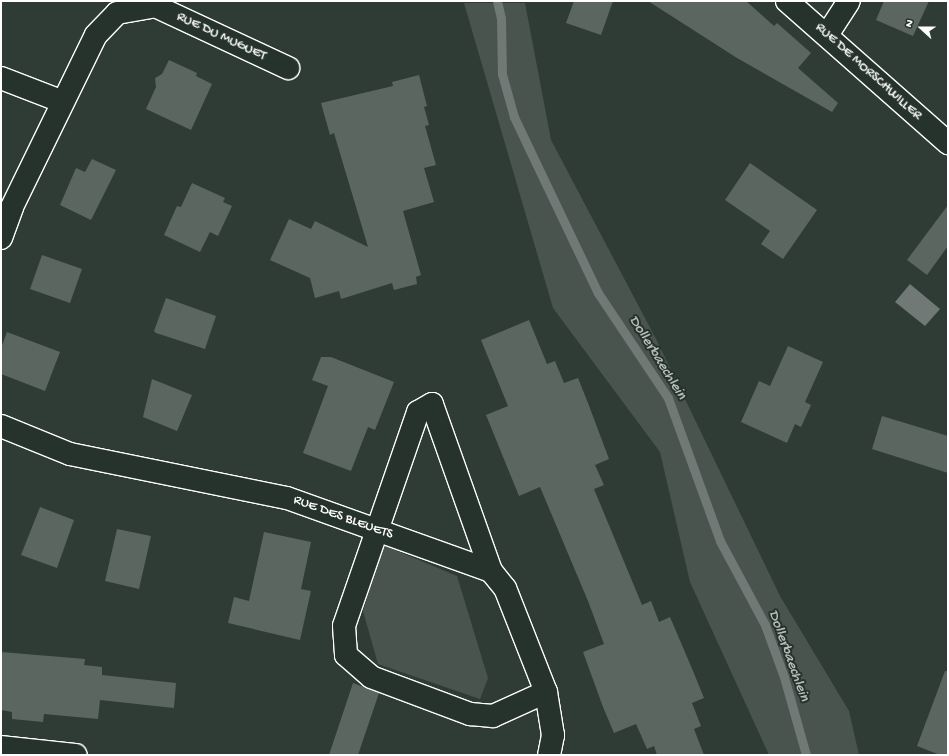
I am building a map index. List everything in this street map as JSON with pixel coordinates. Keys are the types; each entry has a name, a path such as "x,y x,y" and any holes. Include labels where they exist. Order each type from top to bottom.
{"street":[{"name":"RUE DE MORSCHWILLER","path":"787,1 948,143"},
{"path":"827,35 849,1"},
{"name":"RUE DU MUGUET","path":"1,238 12,207 96,35 117,13 155,6 288,68"},
{"path":"1,78 63,102"},
{"path":"546,692 493,716 470,714 371,677 346,655 344,626 418,412 432,404 491,571 505,588 546,692 553,735 549,755"},
{"name":"RUE DES BLEUETS","path":"1,426 70,454 287,498 491,571"},
{"path":"1,748 76,755"}],"shaded area":[{"path":"464,3 525,3 551,140 656,339 780,596 849,711 859,755 769,755 690,582 660,452 553,308"},
{"path":"910,284 940,309 925,326 895,302"},
{"path":"383,545 457,576 488,678 480,699 378,664 363,611"}],"building":[{"path":"574,1 613,1 601,35 566,23"},
{"path":"648,1 746,1 774,26 777,23 811,53 798,68 838,103 832,112 737,58"},
{"path":"884,1 929,1 913,36 876,20"},
{"path":"169,60 197,73 196,76 212,84 191,130 146,109 156,87 155,78 162,74"},
{"path":"419,75 427,106 424,107 429,125 425,126 436,165 424,168 434,202 403,211 421,275 416,277 417,284 394,290 392,283 341,299 339,291 315,298 310,278 270,260 289,219 311,229 315,221 368,247 334,133 330,135 321,103 393,86 392,82"},
{"path":"92,159 116,170 91,220 60,205 76,168 85,172"},
{"path":"750,163 817,210 783,259 761,244 770,231 725,200"},
{"path":"192,183 225,198 223,202 232,206 218,236 210,232 200,252 164,235 177,206 181,207"},
{"path":"948,205 948,246 927,275 907,260"},
{"path":"42,255 82,269 70,303 30,289"},
{"path":"166,298 216,316 205,349 156,333 154,331"},
{"path":"529,320 547,364 555,361 564,383 578,378 609,459 595,465 604,485 594,489 642,605 651,601 659,622 670,617 693,671 704,698 692,703 701,726 694,729 704,755 657,755 654,746 647,749 636,724 614,733 603,707 583,652 604,644 588,601 540,487 519,496 486,415 508,406 481,340"},
{"path":"7,332 60,352 45,391 1,374 1,348"},
{"path":"788,346 823,362 805,402 811,405 801,427 795,424 787,443 741,422 759,381 770,386"},
{"path":"321,357 331,357 394,382 375,430 368,427 351,471 303,453 328,386 312,380"},
{"path":"152,379 192,395 177,431 143,417"},
{"path":"882,416 948,436 948,473 872,449"},
{"path":"40,507 74,520 57,568 21,555"},
{"path":"117,529 151,536 139,589 105,581"},
{"path":"264,532 311,542 301,589 311,591 300,640 228,623 234,597 249,601"},
{"path":"1,652 85,659 84,665 102,667 102,675 176,683 174,708 100,700 98,719 44,714 43,722 12,719 12,712 1,710"},
{"path":"945,671 948,671 948,755 940,755 917,746"},
{"path":"353,683 379,693 358,755 329,755"}],"waterway":[{"name":"Dollerbaechlein","path":"497,1 501,18 502,74 514,117 598,293 668,398 720,541 765,625 784,677 806,755"}]}
